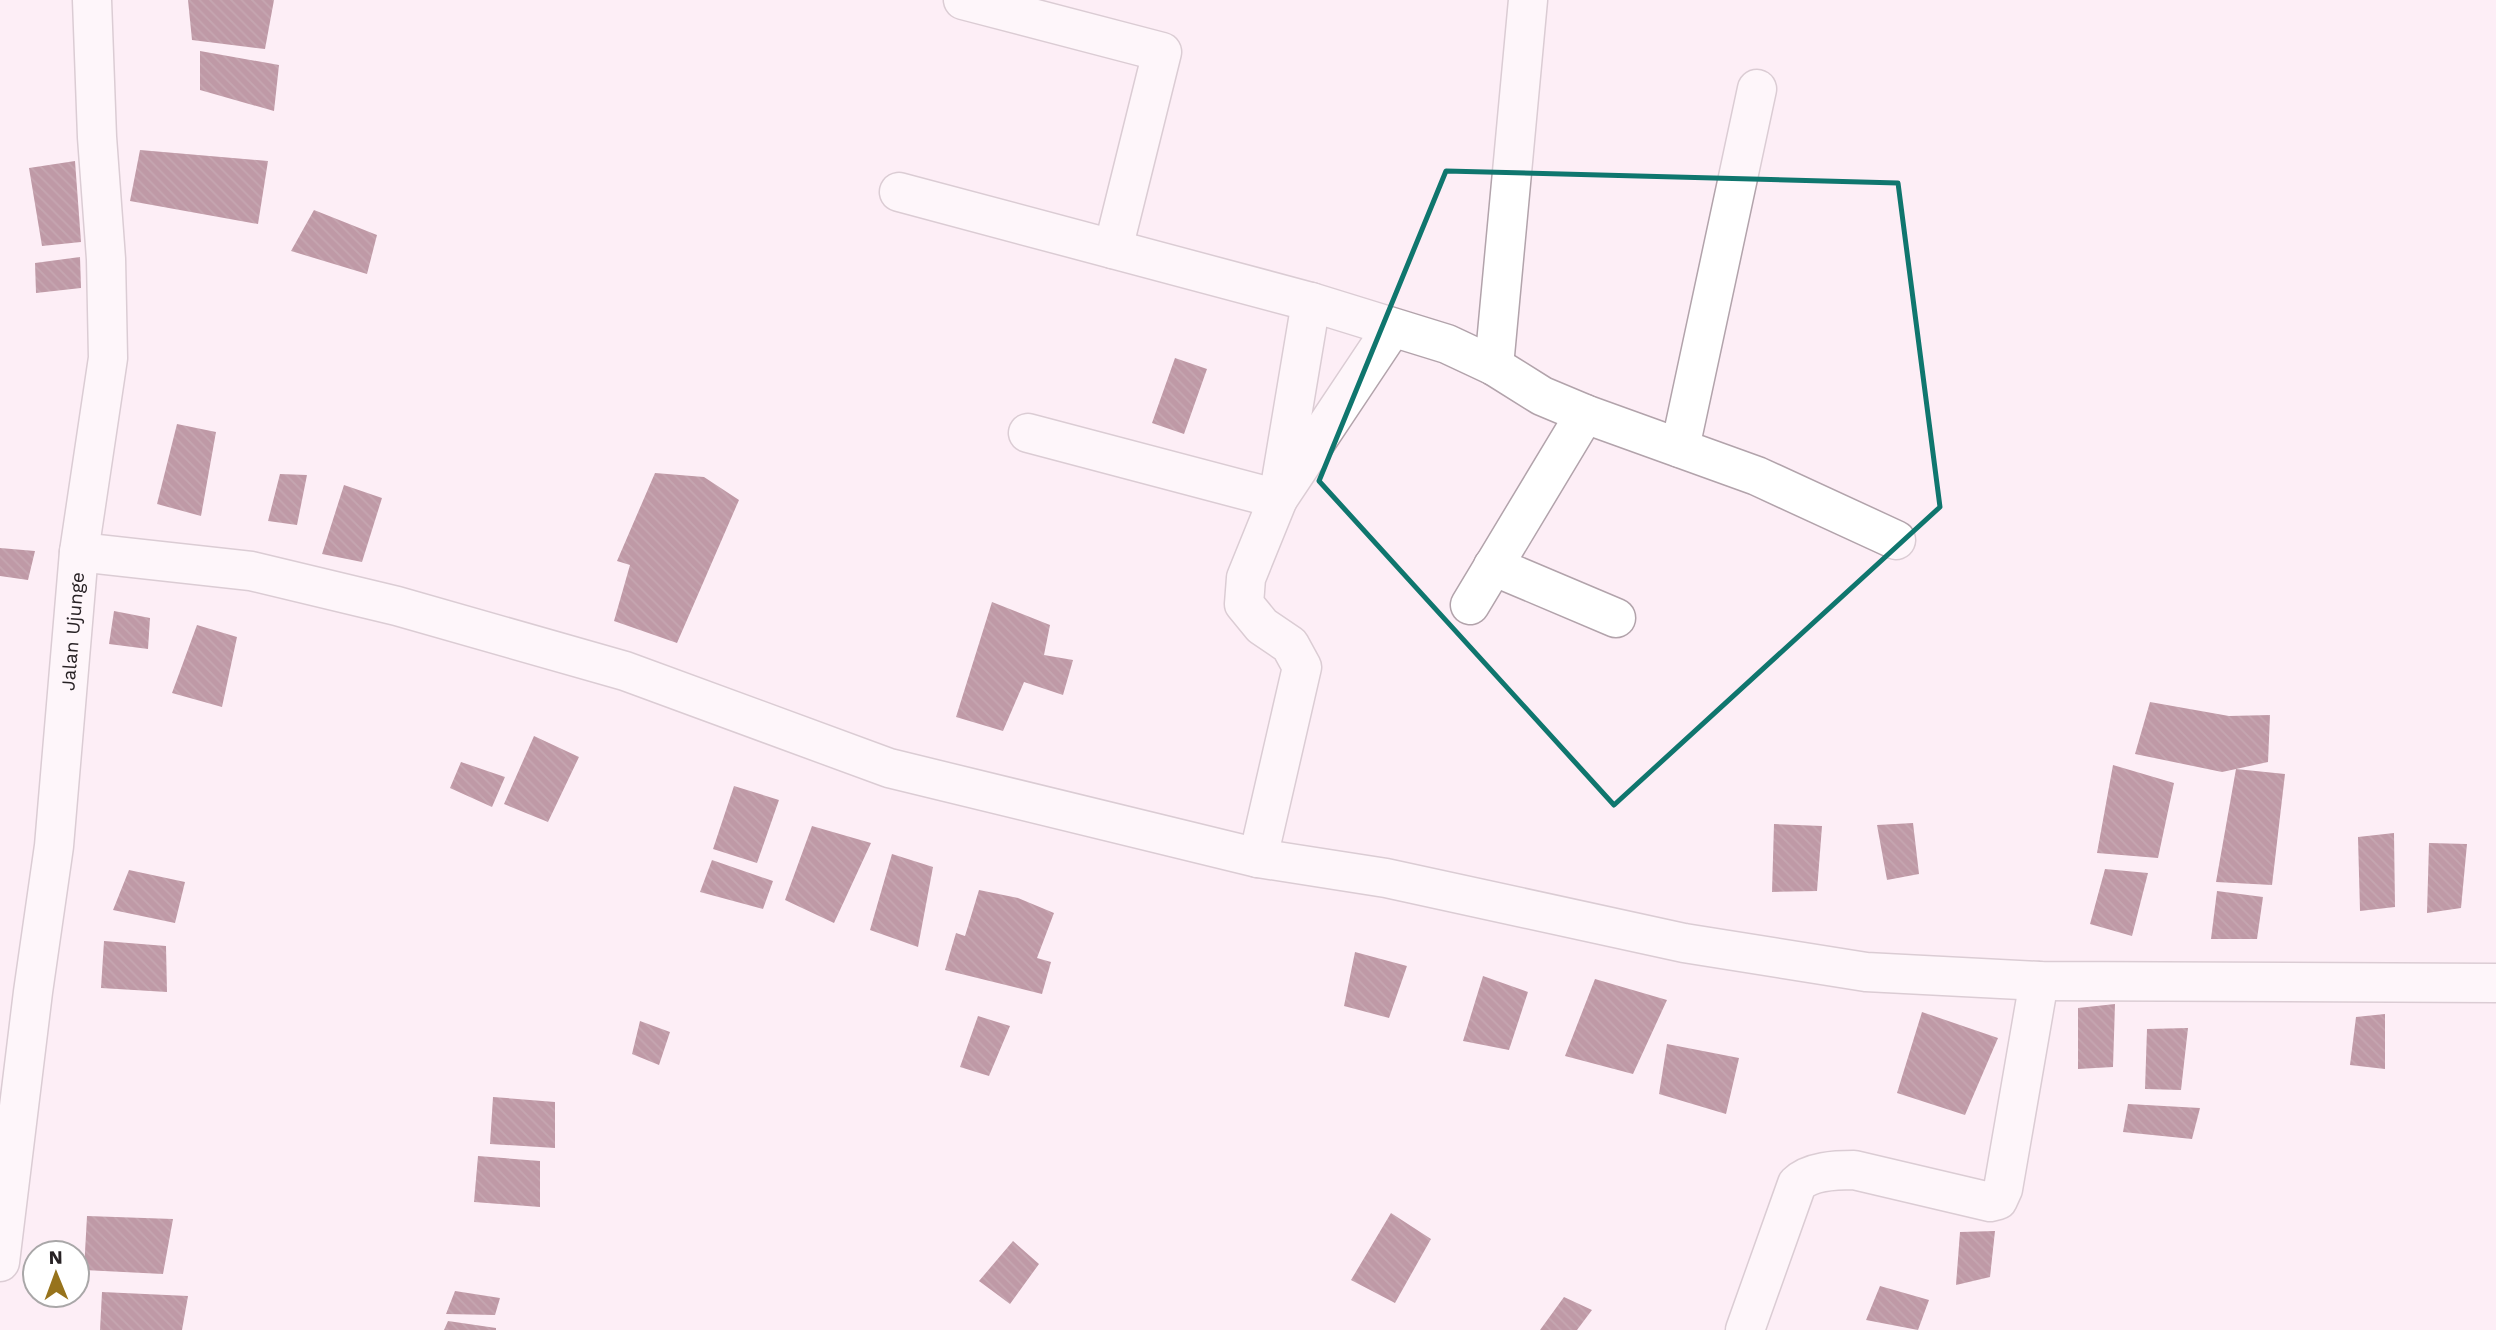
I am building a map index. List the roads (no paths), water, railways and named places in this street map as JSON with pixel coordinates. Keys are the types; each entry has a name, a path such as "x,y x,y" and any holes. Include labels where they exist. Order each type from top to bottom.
{"street":[{"name":"Jalan Ujunge","path":"0,1262 54,846 79,552 108,358 106,258 97,137 92,0"},
{"path":"963,0 1162,52 1113,249"},
{"path":"1494,366 1528,0"},
{"path":"1680,448 1757,89"},
{"path":"899,192 1311,302 1447,344 1494,366 1542,396 1757,476 1896,540"},
{"path":"1278,499 1311,302"},
{"path":"1258,858 1302,667 1290,645 1262,626 1244,604 1246,578 1278,499 1392,328"},
{"path":"1470,605 1585,414"},
{"path":"1028,433 1278,499"},
{"path":"79,552 251,571 397,607 625,671 889,768 1258,858 1386,878 1684,943 1866,972 2039,981 2496,983"},
{"path":"1493,566 1616,618"},
{"path":"1745,1330 1797,1184 1804,1178 1825,1172 1854,1170 1990,1202 1998,1200 2003,1189 2039,981"}]}
